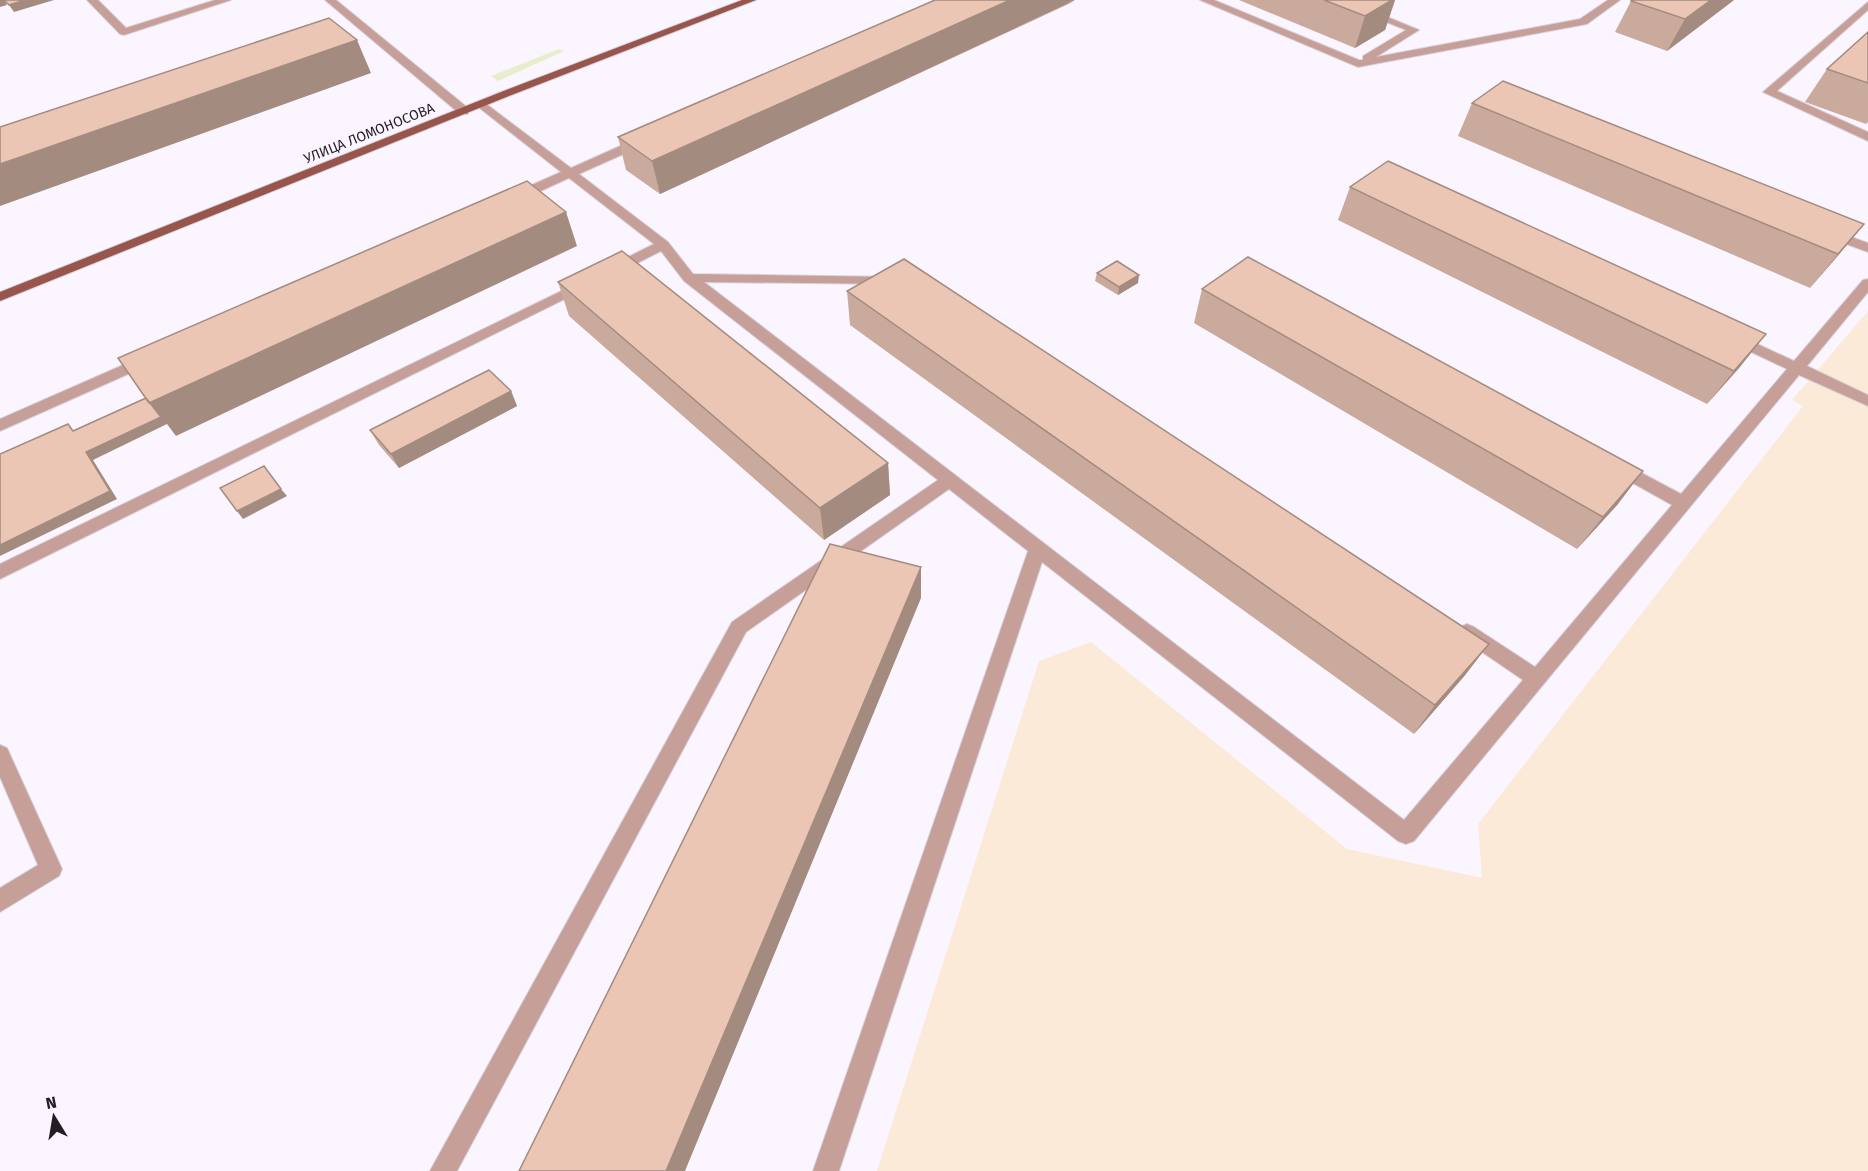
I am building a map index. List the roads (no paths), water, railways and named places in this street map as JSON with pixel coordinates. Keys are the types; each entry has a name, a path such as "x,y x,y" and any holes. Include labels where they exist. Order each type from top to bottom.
{"main road":[{"name":"УЛИЦА ЛОМОНОСОВА","path":"0,297 481,104 751,0"}],"lane":[{"path":"92,0 124,32 226,0"},
{"path":"330,0 464,111"},
{"path":"1205,0 1358,64 1583,22 1615,0"},
{"path":"1336,0 1414,30 1358,64"},
{"path":"1868,5 1769,92 1868,137"},
{"path":"481,104 663,245 689,278 1406,834 1868,283"},
{"path":"503,202 656,135"},
{"path":"1814,226 1868,248"},
{"path":"0,572 663,245"},
{"path":"689,278 900,280"},
{"path":"1722,333 1868,400"},
{"path":"0,425 164,352"},
{"path":"1599,457 1683,503"},
{"path":"443,1171 739,627 950,480"},
{"path":"826,1171 1038,548"},
{"path":"1458,626 1536,678"},
{"path":"0,754 51,869 0,901"}]}
